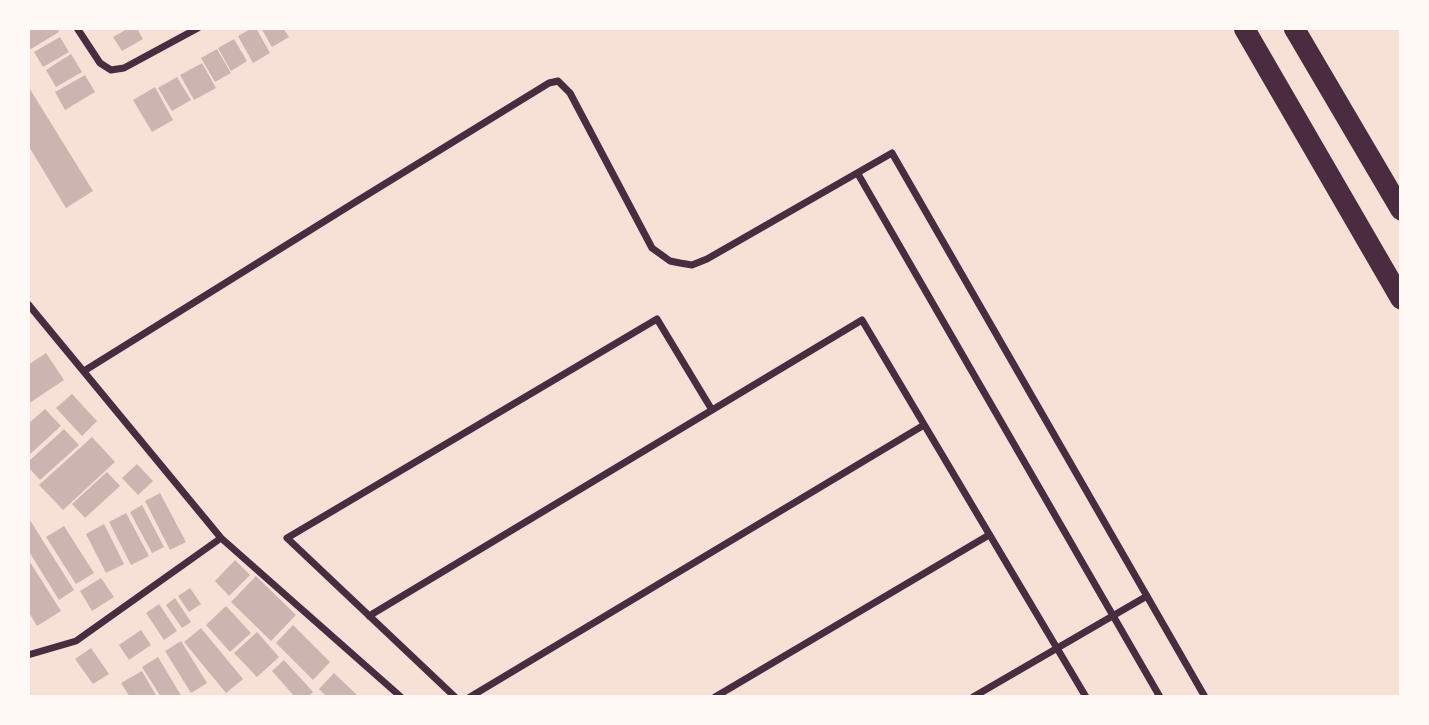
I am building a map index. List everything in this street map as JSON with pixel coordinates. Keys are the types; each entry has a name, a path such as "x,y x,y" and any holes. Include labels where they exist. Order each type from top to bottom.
{"highway":[{"path":"1294,28 1401,210"},
{"path":"1245,32 1401,299"}],"street":[{"path":"77,28 100,63 111,70 124,68 198,28"},
{"path":"84,371 549,83 558,81 570,93 652,248 670,261 692,265 708,259 892,153 1205,697"},
{"path":"858,174 1160,697"},
{"path":"28,304 221,538 401,697"},
{"path":"455,697 287,538 657,319 712,410"},
{"path":"369,616 862,320 1086,697"},
{"path":"470,697 924,425"},
{"path":"715,697 989,535"},
{"path":"28,654 76,641 221,538"},
{"path":"973,697 1147,596"}],"building":[{"path":"28,28 57,28 59,32 31,49 28,44"},
{"path":"129,28 137,28 143,39 122,51 113,37"},
{"path":"256,28 270,53 253,63 238,36"},
{"path":"261,28 283,28 289,37 272,47"},
{"path":"60,37 69,52 43,67 34,52"},
{"path":"234,39 247,61 231,71 218,48"},
{"path":"217,49 231,73 215,82 201,58"},
{"path":"71,54 82,72 56,87 46,70"},
{"path":"202,63 216,88 194,100 180,75"},
{"path":"85,75 95,92 65,110 55,92"},
{"path":"177,77 191,100 172,111 158,88"},
{"path":"28,86 93,191 66,208 28,145"},
{"path":"155,87 173,120 152,132 133,100"},
{"path":"46,353 64,380 28,404 28,365"},
{"path":"72,394 97,421 82,436 56,408"},
{"path":"45,409 61,426 28,456 28,424"},
{"path":"64,429 79,445 40,480 28,467 28,462"},
{"path":"92,437 115,462 63,510 39,485"},
{"path":"137,464 153,481 138,495 122,478"},
{"path":"107,472 120,486 85,518 72,504"},
{"path":"160,493 186,542 170,550 145,501"},
{"path":"142,505 164,547 152,553 130,512"},
{"path":"126,513 149,556 131,565 109,522"},
{"path":"28,517 74,590 59,600 28,550"},
{"path":"104,524 124,564 106,573 86,534"},
{"path":"64,526 94,573 76,584 46,537"},
{"path":"28,559 61,611 37,626 28,611"},
{"path":"235,560 250,575 229,596 215,581"},
{"path":"256,576 296,615 271,641 231,602"},
{"path":"101,578 114,597 92,611 80,591"},
{"path":"190,588 201,604 189,612 178,596"},
{"path":"175,598 191,622 182,628 166,605"},
{"path":"159,604 177,631 164,640 146,613"},
{"path":"226,606 251,633 230,652 206,625"},
{"path":"293,625 330,662 313,680 276,643"},
{"path":"201,628 243,679 226,693 184,642"},
{"path":"141,630 151,645 129,660 119,645"},
{"path":"257,632 279,657 257,677 234,653"},
{"path":"181,641 207,683 191,693 165,651"},
{"path":"91,648 109,674 93,684 75,659"},
{"path":"158,657 182,697 161,697 142,667"},
{"path":"284,660 313,692 308,697 295,697 272,671"},
{"path":"142,671 157,697 130,697 121,683"},
{"path":"334,673 359,697 327,697 319,689"}]}
